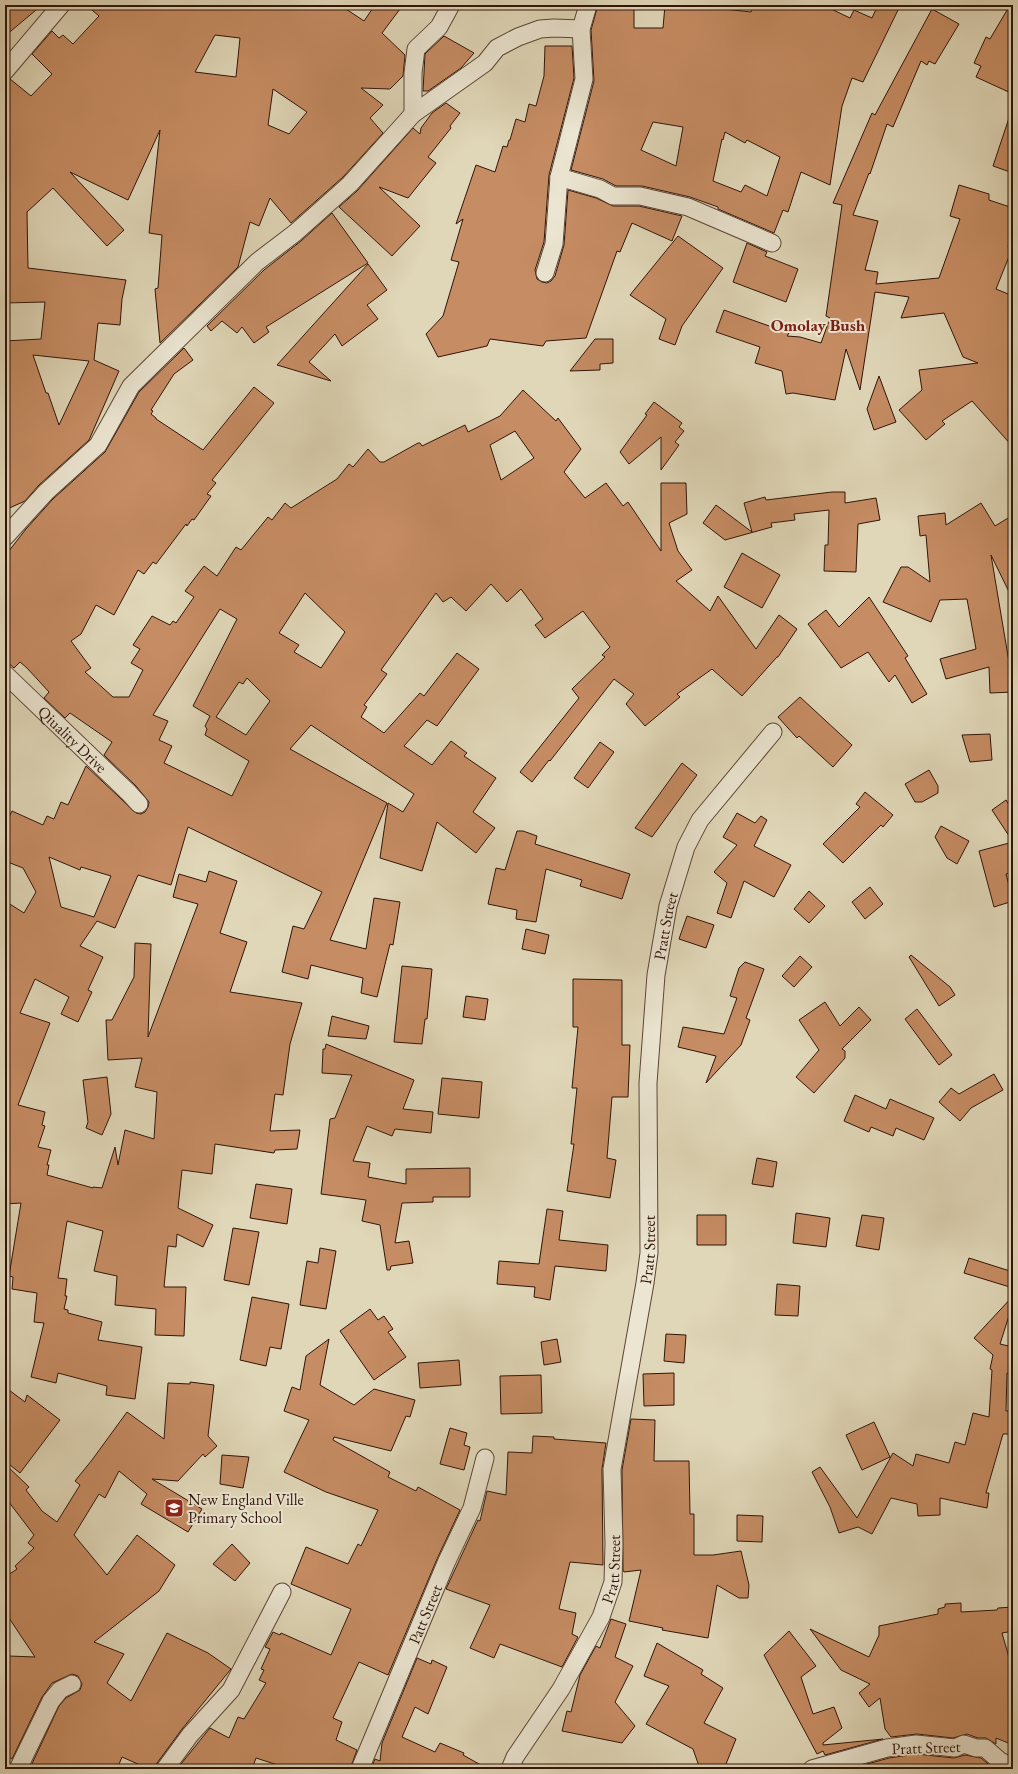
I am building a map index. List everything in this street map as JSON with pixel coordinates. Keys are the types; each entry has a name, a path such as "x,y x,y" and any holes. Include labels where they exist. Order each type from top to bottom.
{"street":[{"path":"5,71 61,5"},
{"path":"413,114 413,73 416,49 438,27 451,5"},
{"path":"545,273 554,244 559,177 584,79 581,29 588,5"},
{"path":"5,537 46,492 98,445 131,386 256,262 295,233 350,184 413,114 485,63 497,48 518,36 540,29 581,29"},
{"path":"559,177 600,189 613,196 640,196 688,207 772,243"},
{"name":"Qiuality Drive","path":"5,674 139,804"},
{"name":"Pratt Street","path":"510,1769 515,1757 561,1689 601,1617 613,1582 614,1544 612,1469 649,1253 648,1083 656,975 668,906 686,847 700,820 773,732"},
{"name":"Patt Street","path":"360,1769 446,1563 472,1508 485,1458"},
{"path":"165,1769 190,1735 231,1690 282,1592"},
{"path":"18,1769 51,1701 60,1690 72,1684"},
{"name":"Pratt Street","path":"812,1769 887,1748 916,1744 955,1748 964,1744 976,1748 985,1748 1000,1761 1013,1767"}],"building":[{"path":"5,5 42,5 5,36"},
{"path":"86,5 340,5 364,21 375,5 403,5 382,33 405,55 403,76 390,89 361,88 383,105 370,118 383,133 343,177 291,223 270,198 259,226 250,222 238,267 160,343 155,289 158,288 162,235 149,233 160,130 128,200 70,172 124,230 107,246 53,188 27,212 28,268 126,280 122,299 120,325 98,323 94,360 119,371 89,440 39,485 25,501 5,510 5,341 41,339 45,302 5,303 5,81 10,79 31,96 52,74 32,54 52,31 59,38 63,35 73,44 99,16","holes":["215,35 240,38 236,77 195,72","273,89 307,112 289,134 268,125","33,355 89,361 59,425 48,393 46,393"]},
{"path":"598,5 634,5 634,28 663,28 665,5 715,5 715,8 751,12 754,5 823,5 850,18 854,10 872,18 878,5 888,5 898,10 863,82 852,78 842,106 830,185 801,172 788,212 783,210 774,233 718,209 718,207 690,197 642,186 616,186 603,179 571,170 594,81 591,30","holes":["653,122 683,127 676,166 641,150","725,132 745,143 747,140 780,157 767,196 745,185 741,192 713,181 722,139 723,140"]},
{"path":"1010,5 1013,5 1013,94 976,77 981,66 974,63 986,37 990,39"},
{"path":"932,9 959,24 935,64 929,61 927,65 921,61 893,127 887,124 870,174 869,173 853,215 878,221 865,270 878,272 876,284 939,278 960,219 950,216 959,185 989,194 989,200 1013,208 1013,229 1008,247 1012,249 996,289 1013,296 1013,447 972,401 942,421 945,424 926,440 899,410 922,390 919,370 978,363 963,357 944,313 901,318 909,297 875,292 860,390 846,349 835,400 793,393 786,394 782,371 755,363 760,347 716,332 724,310 789,333 787,336 800,337 821,343 830,318 826,316 842,205 833,203 872,113 875,115"},
{"path":"444,36 474,53 461,68 428,91 423,91 425,54"},
{"path":"545,46 572,46 574,78 549,175 544,242 535,270 537,279 547,283 555,276 564,245 568,190 596,198 613,206 639,206 682,216 672,241 632,223 620,252 617,251 586,338 546,341 543,346 490,339 487,346 438,357 426,334 443,316 459,262 451,260 463,219 456,224 476,165 495,172 503,146 507,147 510,140 516,119 525,122 529,104 536,106 544,76"},
{"path":"446,103 460,113 450,126 451,128 428,157 436,163 408,198 379,187 420,226 392,256 339,207 357,191 413,128 420,134 421,128 432,113"},
{"path":"1010,115 1013,116 1013,173 993,166"},
{"path":"332,213 368,263 266,327 269,332 254,343 242,327 237,333 222,321 211,331 207,326 264,270 301,241"},
{"path":"678,236 723,268 682,326 675,345 659,339 666,319 630,295"},
{"path":"747,243 767,252 765,256 798,269 786,302 733,282"},
{"path":"368,264 387,290 367,305 378,319 342,346 335,334 309,362 331,381 277,365"},
{"path":"595,339 613,339 613,363 600,364 600,370 570,371"},
{"path":"184,348 193,360 174,374 151,410 153,411 151,414 156,419 203,450 254,387 274,403 212,480 216,483 207,494 211,496 194,520 192,519 187,526 186,524 156,564 153,562 144,574 138,570 114,615 96,605 81,634 71,641 91,668 85,672 113,697 129,697 143,670 131,663 140,649 133,645 152,616 170,625 173,621 176,623 194,597 185,591 204,566 217,576 236,547 241,550 268,517 272,520 285,503 291,508 337,479 349,464 353,467 368,449 380,462 384,462 418,443 422,446 465,425 468,432 500,416 523,390 556,421 558,418 581,449 564,472 585,498 606,483 623,506 628,502 661,551 661,483 686,483 687,514 669,523 678,551 692,570 676,581 710,611 718,596 756,649 779,615 797,629 778,657 742,696 712,669 677,694 680,697 645,726 626,704 634,694 614,679 532,782 520,772 579,698 572,689 605,657 602,655 610,647 583,611 545,638 535,625 543,619 521,589 507,602 491,584 466,611 451,597 443,602 436,593 381,670 387,674 364,705 367,707 361,717 384,733 420,693 424,696 457,653 479,669 437,726 427,720 404,746 432,765 451,741 467,753 464,756 496,778 473,812 495,828 476,853 437,822 422,871 380,858 388,803 403,812 414,794 311,725 290,749 387,803 330,940 366,949 374,898 400,902 393,945 390,944 377,997 361,993 363,978 311,965 308,979 282,972 293,926 304,929 322,892 188,827 171,885 138,875 115,928 97,921 80,946 103,957 88,990 92,992 78,1022 61,1014 69,997 35,979 20,1013 50,1023 18,1105 45,1112 42,1125 45,1126 38,1147 51,1150 47,1165 49,1165 47,1175 93,1188 102,1188 115,1147 118,1165 125,1130 154,1139 157,1092 135,1087 142,1058 108,1060 106,1020 112,1020 134,977 135,943 151,944 148,1037 198,904 173,897 179,874 206,882 209,871 237,881 220,933 247,942 230,992 302,1003 290,1044 283,1095 275,1094 270,1131 300,1130 297,1149 275,1150 274,1153 215,1144 212,1174 182,1170 178,1208 213,1225 203,1247 177,1234 176,1247 168,1246 164,1287 186,1287 184,1336 155,1335 156,1309 115,1305 117,1276 94,1271 103,1231 67,1221 58,1278 67,1279 65,1296 67,1296 64,1309 68,1310 68,1313 102,1322 98,1340 142,1347 135,1399 106,1395 107,1386 58,1373 56,1383 31,1377 44,1323 34,1322 37,1293 12,1289 13,1277 9,1276 21,1203 5,1204 5,901 24,913 36,892 23,868 5,861 5,825 12,811 43,825 47,816 54,819 61,802 68,805 86,766 136,813 141,814 145,812 149,802 136,786 104,755 112,742 70,713 65,718 44,698 49,692 27,668 20,662 14,668 5,660 5,556 26,529 53,499 105,452 139,392","holes":["515,431 534,458 501,480 490,445","305,593 345,632 321,668 294,652 299,645 279,633","220,609 237,619 193,706 210,716 205,726 207,729 205,735 249,761 232,796 164,763 172,746 159,740 168,721 153,715","247,678 270,701 246,735 216,717 239,682 243,684","49,857 80,870 81,867 111,876 94,917 61,907"]},
{"path":"879,376 896,422 874,430 867,409"},
{"path":"654,402 682,423 679,427 684,431 675,442 679,445 661,470 661,437 629,464 620,452 647,415 645,414"},
{"path":"832,492 845,492 845,503 876,498 880,520 858,524 856,572 824,571 825,545 828,545 829,510 794,514 795,520 771,523 772,527 725,540 703,523 716,505 752,532 744,503 765,497 766,500"},
{"path":"981,503 995,526 1013,515 1013,600 991,555 1010,668 1013,668 1013,692 990,693 989,667 946,679 940,659 976,649 967,599 940,600 931,622 883,602 901,567 908,567 930,582 926,535 920,536 918,516 945,513 946,525"},
{"path":"742,553 780,575 762,608 724,587"},
{"path":"869,597 908,656 905,658 927,694 912,703 895,675 889,682 868,652 841,668 808,624 826,610 839,627"},
{"path":"800,697 852,745 833,767 799,736 797,738 778,717"},
{"path":"990,734 992,760 970,762 962,735"},
{"path":"600,742 614,752 588,788 574,778"},
{"path":"682,763 697,775 652,837 635,828"},
{"path":"929,770 938,786 938,793 922,802 915,802 905,784"},
{"path":"865,792 893,815 883,827 881,825 843,863 823,844 860,807 856,804"},
{"path":"1006,800 1013,811 1013,842 992,810"},
{"path":"737,813 755,823 761,816 767,820 754,846 791,865 774,897 744,881 731,918 717,913 727,883 714,872 737,845 723,837"},
{"path":"941,826 969,841 957,864 947,858 935,837"},
{"path":"517,831 523,831 537,836 535,844 630,874 622,899 580,886 582,880 546,869 536,922 516,919 517,910 488,904 496,868 505,870"},
{"path":"1013,842 1013,872 1006,874 1013,901 994,907 979,851"},
{"path":"870,887 883,904 865,919 852,902"},
{"path":"809,891 825,906 809,923 794,909"},
{"path":"687,916 714,925 706,948 679,939"},
{"path":"526,929 549,935 545,954 522,949"},
{"path":"911,955 950,987 955,995 939,1006 909,957"},
{"path":"800,956 812,967 794,987 782,976"},
{"path":"745,962 764,969 746,1018 750,1020 741,1045 706,1083 716,1056 678,1047 683,1027 724,1034 737,998 730,996 739,968"},
{"path":"402,966 432,969 427,1019 425,1019 422,1044 394,1042"},
{"path":"573,979 622,980 622,1045 630,1045 628,1097 612,1097 607,1158 616,1160 610,1198 567,1191 574,1144 571,1144 577,1088 572,1088 578,1027 573,1027"},
{"path":"466,996 488,999 485,1020 463,1017"},
{"path":"825,1002 840,1026 859,1007 871,1020 842,1049 845,1051 845,1058 814,1093 796,1077 819,1050 799,1020"},
{"path":"917,1009 952,1055 939,1065 905,1019"},
{"path":"332,1016 369,1026 366,1039 328,1036"},
{"path":"326,1044 414,1080 403,1109 433,1112 431,1133 395,1129 392,1136 367,1126 353,1161 370,1163 368,1177 406,1184 406,1169 470,1168 470,1197 433,1197 433,1202 402,1203 395,1243 409,1241 413,1263 391,1266 390,1270 387,1270 380,1225 362,1221 366,1200 321,1194 330,1119 335,1118 352,1075 322,1073 323,1049 325,1049"},
{"path":"994,1074 1003,1090 971,1108 960,1121 939,1102 951,1088 959,1094"},
{"path":"107,1077 111,1114 102,1135 86,1128 88,1122 83,1080"},
{"path":"442,1078 482,1082 479,1118 438,1114"},
{"path":"855,1095 886,1109 890,1099 934,1118 924,1140 896,1128 893,1136 871,1127 869,1132 844,1121"},
{"path":"757,1158 777,1162 773,1187 752,1184"},
{"path":"256,1184 292,1189 287,1224 250,1218"},
{"path":"547,1209 563,1211 559,1240 608,1245 606,1271 555,1266 550,1300 534,1297 535,1287 497,1284 499,1261 539,1264"},
{"path":"796,1213 830,1218 826,1247 793,1243"},
{"path":"697,1215 726,1215 726,1245 697,1245"},
{"path":"862,1215 884,1218 879,1250 856,1246"},
{"path":"233,1228 259,1232 249,1285 224,1280"},
{"path":"320,1248 336,1251 326,1309 300,1305 307,1261 318,1263"},
{"path":"969,1258 1013,1272 1013,1288 964,1273"},
{"path":"777,1284 800,1286 798,1316 775,1315"},
{"path":"1013,1296 1013,1303 1000,1344 1013,1347 1013,1374 1007,1373 1006,1411 1013,1411 1013,1434 1003,1434 986,1493 989,1493 987,1508 940,1498 940,1515 918,1516 917,1504 891,1498 872,1534 858,1527 839,1533 830,1507 812,1472 820,1467 857,1518 893,1453 913,1466 916,1454 949,1463 955,1442 965,1445 973,1413 989,1417 992,1370 990,1369 993,1355 974,1338"},
{"path":"252,1297 289,1304 281,1349 270,1347 266,1366 240,1360"},
{"path":"370,1309 378,1320 384,1316 393,1329 388,1332 406,1357 374,1380 340,1331"},
{"path":"666,1334 686,1335 684,1363 664,1361"},
{"path":"329,1339 320,1385 354,1405 374,1389 415,1400 410,1417 406,1416 391,1451 334,1437 333,1440 390,1472 388,1477 416,1491 418,1487 460,1510 437,1559 388,1675 359,1662 333,1718 342,1722 336,1740 357,1750 350,1769 290,1769 256,1758 252,1769 177,1769 210,1728 229,1738 238,1717 244,1719 266,1683 259,1680 264,1670 261,1669 270,1649 265,1647 273,1632 280,1635 281,1633 331,1655 351,1609 291,1584 306,1547 348,1564 358,1544 361,1546 378,1510 326,1492 284,1472 309,1420 284,1411 292,1387 300,1390 306,1356"},
{"path":"557,1339 561,1362 544,1365 541,1342"},
{"path":"459,1360 461,1385 420,1388 418,1363"},
{"path":"674,1373 674,1405 644,1406 643,1374"},
{"path":"541,1375 542,1413 501,1414 500,1376"},
{"path":"190,1382 214,1385 208,1436 217,1446 205,1457 203,1454 178,1481 152,1479 202,1509 188,1532 141,1504 147,1494 119,1471 105,1498 99,1494 74,1535 107,1575 137,1535 175,1565 159,1591 94,1642 124,1654 107,1683 131,1701 167,1633 208,1653 231,1669 182,1729 157,1763 155,1769 149,1769 122,1757 117,1769 32,1769 30,1768 59,1706 66,1698 80,1690 82,1684 78,1676 72,1674 52,1683 42,1697 12,1759 5,1755 5,1673 7,1674 9,1656 35,1657 5,1612 5,1577 17,1569 15,1566 34,1548 28,1543 34,1535 5,1497 5,1464 29,1487 26,1490 42,1511 57,1522 80,1485 75,1481 127,1412 164,1439 168,1383 190,1384"},
{"path":"5,1387 25,1402 27,1395 60,1420 20,1473 5,1461"},
{"path":"631,1419 655,1420 654,1461 689,1461 690,1514 694,1514 694,1555 713,1555 741,1551 749,1585 748,1598 739,1598 717,1585 708,1638 662,1630 663,1628 629,1621 641,1570 624,1572 623,1570 622,1470"},
{"path":"874,1422 890,1457 862,1470 846,1435"},
{"path":"450,1428 467,1433 464,1445 470,1447 464,1470 440,1464"},
{"path":"533,1436 606,1443 602,1469 603,1565 570,1562 559,1609 576,1613 572,1634 578,1637 562,1667 500,1644 494,1658 470,1648 490,1605 446,1589 478,1520 480,1521 487,1491 506,1495 508,1452 532,1453"},
{"path":"222,1455 249,1457 243,1488 220,1484"},
{"path":"737,1515 763,1516 762,1542 737,1541"},
{"path":"232,1544 250,1563 235,1581 213,1564"},
{"path":"961,1603 961,1612 997,1610 998,1608 1013,1607 1013,1631 1002,1633 1010,1661 1013,1661 1013,1745 996,1738 996,1744 986,1738 978,1738 967,1734 953,1738 917,1734 891,1737 885,1729 880,1698 869,1707 859,1693 870,1684 841,1670 810,1629 869,1657 879,1635 879,1626 938,1614 938,1609 945,1607 945,1604"},
{"path":"611,1619 626,1624 615,1657 633,1666 615,1702 635,1726 622,1743 562,1731 567,1711 571,1712 580,1675 596,1646 600,1648"},
{"path":"789,1631 816,1666 801,1677 813,1714 834,1707 842,1728 823,1743 823,1745 883,1739 825,1755 823,1751 817,1754 764,1655"},
{"path":"657,1643 703,1670 701,1674 723,1688 704,1723 736,1739 724,1769 700,1769 693,1749 646,1724 669,1686 644,1676"},
{"path":"417,1658 431,1664 432,1660 447,1667 428,1714 415,1707 402,1737 435,1752 440,1743 464,1753 463,1755 488,1769 371,1769 375,1759 380,1761 382,1743"},
{"path":"916,1754 954,1758 965,1755 981,1758 994,1769 849,1769 889,1758"}],"place":[{"name":"New England Ville Primary School","path":"174,1508"}],"district":[{"name":"Omolay Bush","path":"818,325"}]}
